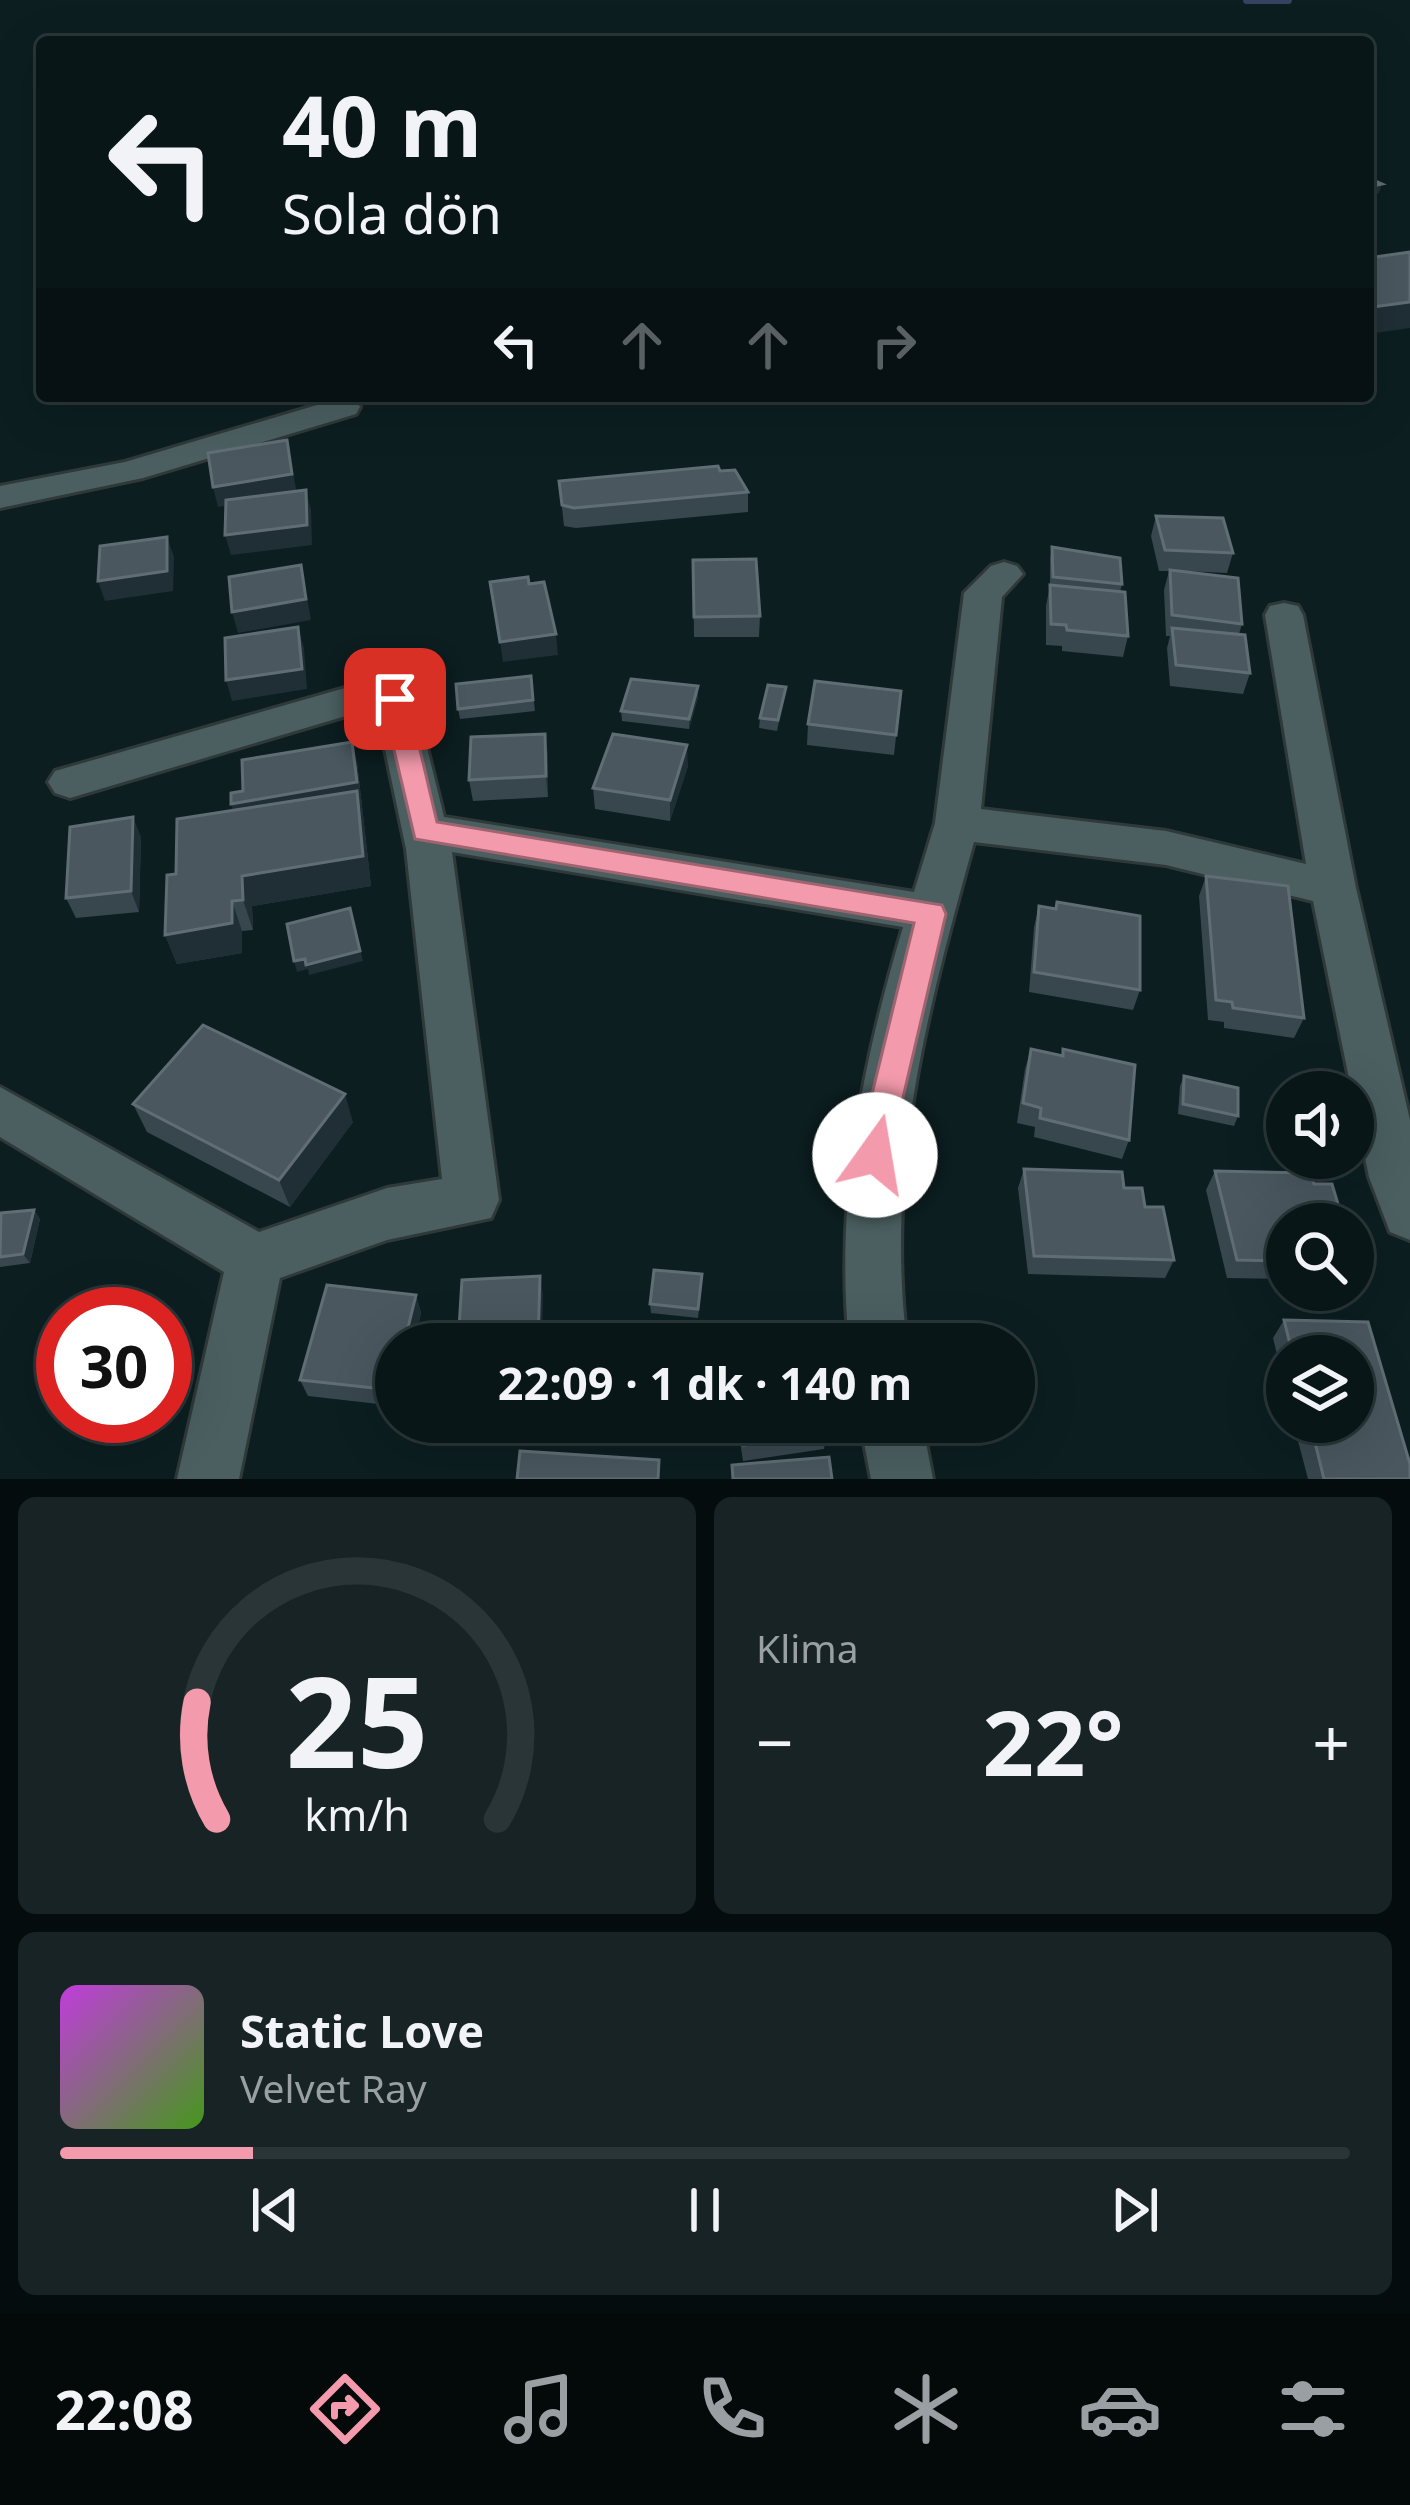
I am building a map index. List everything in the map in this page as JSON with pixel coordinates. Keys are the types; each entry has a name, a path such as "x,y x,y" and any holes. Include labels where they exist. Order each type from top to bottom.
{"street":[{"path":"0,497 48,490 214,448 344,406"},
{"path":"874,1323 867,1284 875,1155 957,824 983,593 1004,574"},
{"path":"1284,615 1334,888 1396,1177 1410,1214"},
{"path":"0,1110 255,1260 387,1214 472,1200 425,831 395,699 366,696 70,782"},
{"path":"957,824 1166,848 1334,888"},
{"path":"425,831 931,914"},
{"path":"208,1479 255,1260"},
{"path":"895,1443 902,1479"}],"building":[{"path":"1410,252 1410,302 1374,307 1374,257"},
{"path":"287,440 292,474 213,487 208,453"},
{"path":"718,466 720,471 735,470 748,492 574,508 562,505 559,481"},
{"path":"306,490 307,525 225,535 226,500"},
{"path":"1156,516 1223,518 1233,553 1165,550"},
{"path":"167,537 167,571 98,581 100,546"},
{"path":"1052,547 1120,558 1122,584 1053,577"},
{"path":"756,559 760,616 694,617 693,560"},
{"path":"301,565 306,599 232,612 229,577"},
{"path":"1170,570 1238,578 1242,624 1172,615"},
{"path":"528,577 529,584 544,582 556,634 500,642 490,582"},
{"path":"1050,585 1125,592 1128,636 1051,624"},
{"path":"298,627 302,669 226,680 225,638"},
{"path":"1172,628 1245,635 1250,673 1176,665"},
{"path":"531,676 533,700 458,709 456,684"},
{"path":"631,679 698,686 689,719 621,711"},
{"path":"815,681 901,691 896,735 808,724"},
{"path":"768,685 786,687 778,720 760,718"},
{"path":"545,734 546,776 469,780 471,737"},
{"path":"613,734 687,745 670,800 593,788"},
{"path":"352,742 357,782 231,804 231,793 243,791 242,760"},
{"path":"357,791 363,856 242,876 243,900 232,901 232,923 165,935 167,875 176,874 177,819"},
{"path":"133,817 131,891 66,898 70,827"},
{"path":"1206,876 1288,886 1304,1018 1233,1008 1232,1002 1216,1000"},
{"path":"1057,902 1140,916 1140,990 1034,972 1039,906 1056,909"},
{"path":"350,908 360,951 306,965 305,959 294,961 287,924"},
{"path":"203,1025 345,1094 279,1180 133,1104"},
{"path":"1031,1049 1063,1056 1063,1049 1135,1065 1129,1140 1040,1118 1041,1108 1023,1103"},
{"path":"1184,1076 1238,1088 1238,1116 1183,1104"},
{"path":"1024,1169 1122,1172 1124,1188 1142,1188 1145,1207 1163,1207 1174,1260 1034,1256"},
{"path":"1215,1171 1266,1172 1266,1179 1332,1184 1338,1203 1266,1203 1266,1261 1237,1260"},
{"path":"34,1210 23,1254 0,1257 1,1213"},
{"path":"654,1270 702,1274 698,1309 650,1304"},
{"path":"540,1276 539,1323 459,1323 462,1280"},
{"path":"327,1285 416,1295 409,1323 375,1323 375,1388 300,1380"},
{"path":"1284,1320 1368,1322 1372,1335 1288,1335"},
{"path":"1374,1342 1410,1464 1410,1479 1324,1479 1315,1443 1374,1443"},
{"path":"520,1451 659,1460 658,1479 517,1479"},
{"path":"829,1457 832,1479 733,1479 732,1465"}],"waterway":[{"path":"1247,0 1288,0"}],"route":[{"path":"395,699 425,831 680,869 931,914 875,1155"}]}
